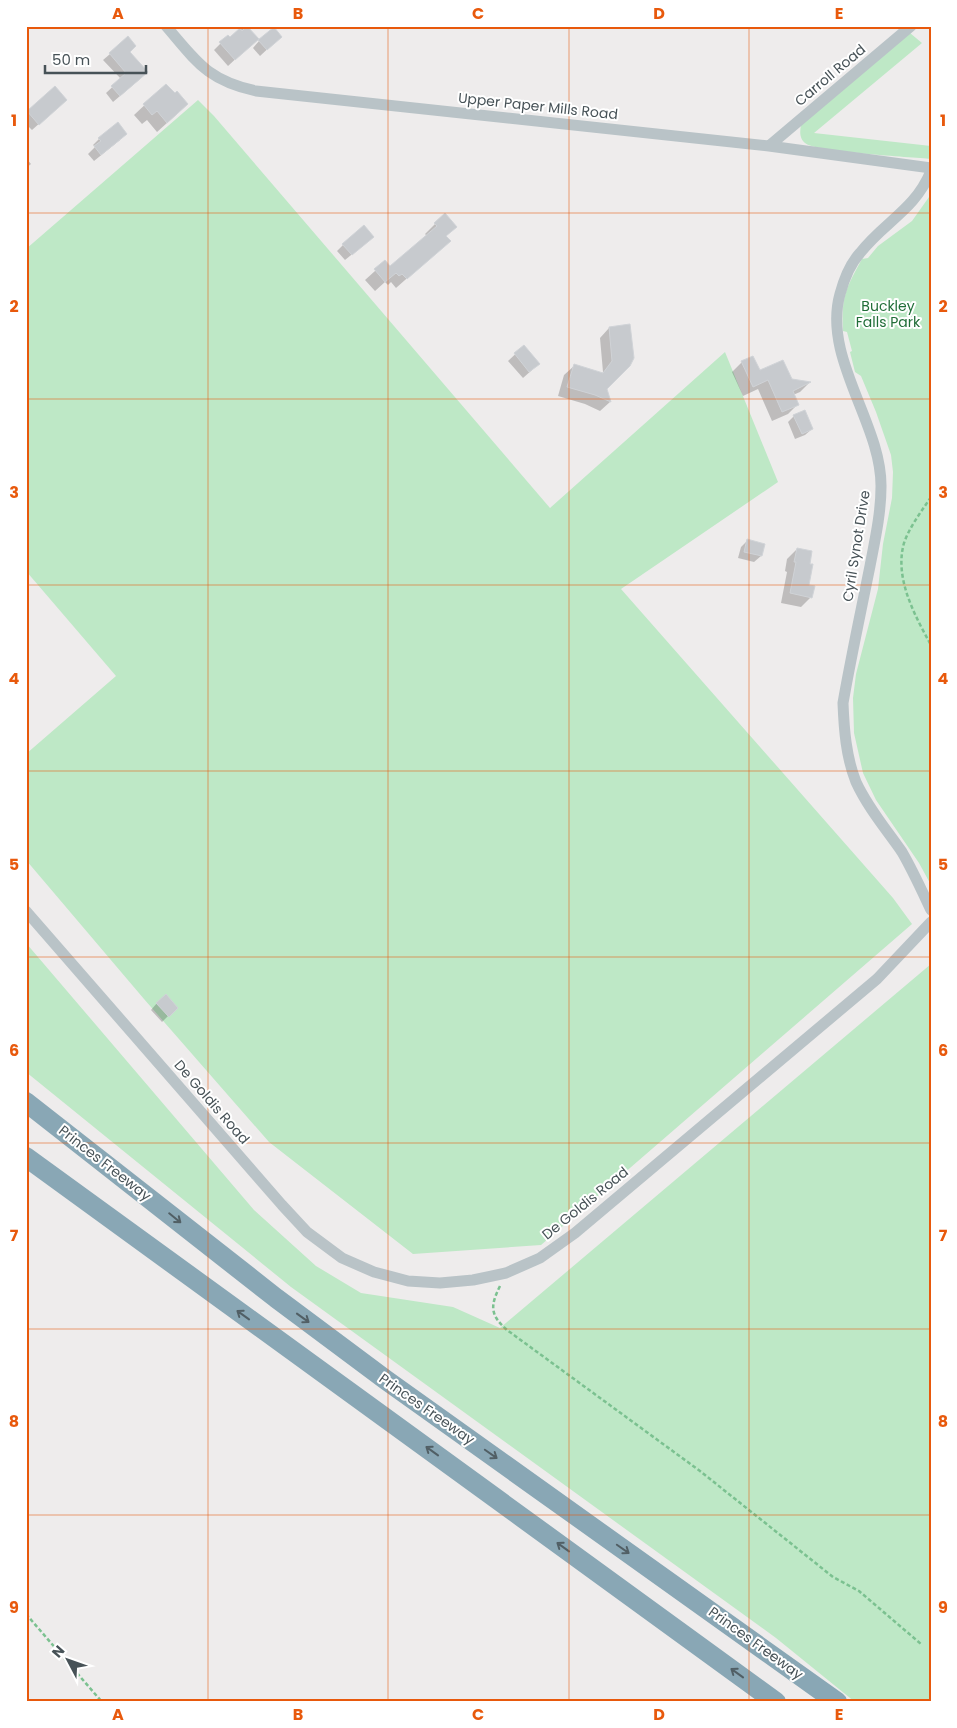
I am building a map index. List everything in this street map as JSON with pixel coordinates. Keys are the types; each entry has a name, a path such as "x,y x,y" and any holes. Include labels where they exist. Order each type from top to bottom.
{"highway":[{"name":"Princes Freeway","path":"26,1102 331,1339 837,1702"},
{"path":"26,1157 776,1702"}],"street":[{"name":"Upper Paper Mills Road","path":"166,26 207,71 230,84 256,91 769,146 931,170"},
{"name":"Carroll Road","path":"769,146 911,26"},
{"name":"Cyril Synot Drive","path":"931,170 926,183 916,198 872,239 859,254 846,275 836,311 844,361 877,455 881,486 874,541 843,703 844,728 856,780 870,808 902,853 931,910"},
{"name":"De Goldis Road","path":"26,911 282,1205 314,1238 342,1258 374,1272 408,1281 440,1283 473,1280 506,1273 540,1258 575,1233 878,979 931,922"}],"path":[{"path":"931,497 912,525 904,545 902,572 919,624 931,645"},
{"path":"506,1273 496,1293 492,1308 496,1320 507,1330 700,1471 832,1577 859,1592 921,1644"},
{"path":"26,1614 102,1702"}],"green space":[{"path":"910,33 922,43 814,133 931,146 931,159 826,149 805,143 801,137 801,125"},
{"path":"198,100 214,116 550,508 725,352 778,482 621,589 893,898 912,924 541,1245 413,1254 269,1142 26,860 26,754 116,676 26,571 26,249"},
{"name":"Buckley Falls Park","path":"931,189 931,885 919,863 876,800 863,773 854,733 853,698 856,674 878,589 883,544 892,498 893,472 891,455 876,412 861,376 855,372 847,332 843,331 843,309 846,293 862,259 868,258 878,246 912,221 929,197"},
{"path":"26,943 254,1210 316,1266 361,1293 453,1307 500,1328 931,964 931,1702 855,1702 776,1638 291,1287 26,1072"}],"building":[{"path":"247,26 259,39 235,60 219,42 228,35 230,37 240,28 242,31"},
{"path":"274,27 282,37 267,50 258,40"},
{"path":"128,36 136,46 130,52 148,72 120,96 111,86 126,73 109,53"},
{"path":"166,84 175,93 177,91 188,104 167,123 157,111 152,115 143,104"},
{"path":"55,86 67,100 39,125 27,111"},
{"path":"118,122 127,134 101,155 94,146 101,141 98,138"},
{"path":"445,213 457,227 446,236 451,241 407,279 402,274 399,276 396,273 385,282 374,269 385,260 390,266 437,226 434,223"},
{"path":"364,225 374,237 352,255 342,244"},
{"path":"630,324 634,358 630,366 607,389 611,402 567,387 574,364 603,373 612,361 609,327"},
{"path":"524,345 540,364 529,372 514,353"},
{"path":"753,356 760,370 783,360 792,379 811,382 793,391 799,405 782,412 768,380 753,387 741,361"},
{"path":"805,410 813,429 802,434 793,415"},
{"path":"747,539 765,544 762,556 744,552"},
{"path":"797,548 812,551 810,564 813,564 809,585 815,586 812,598 790,593"},
{"path":"166,994 178,1008 169,1017 156,1003"}]}
